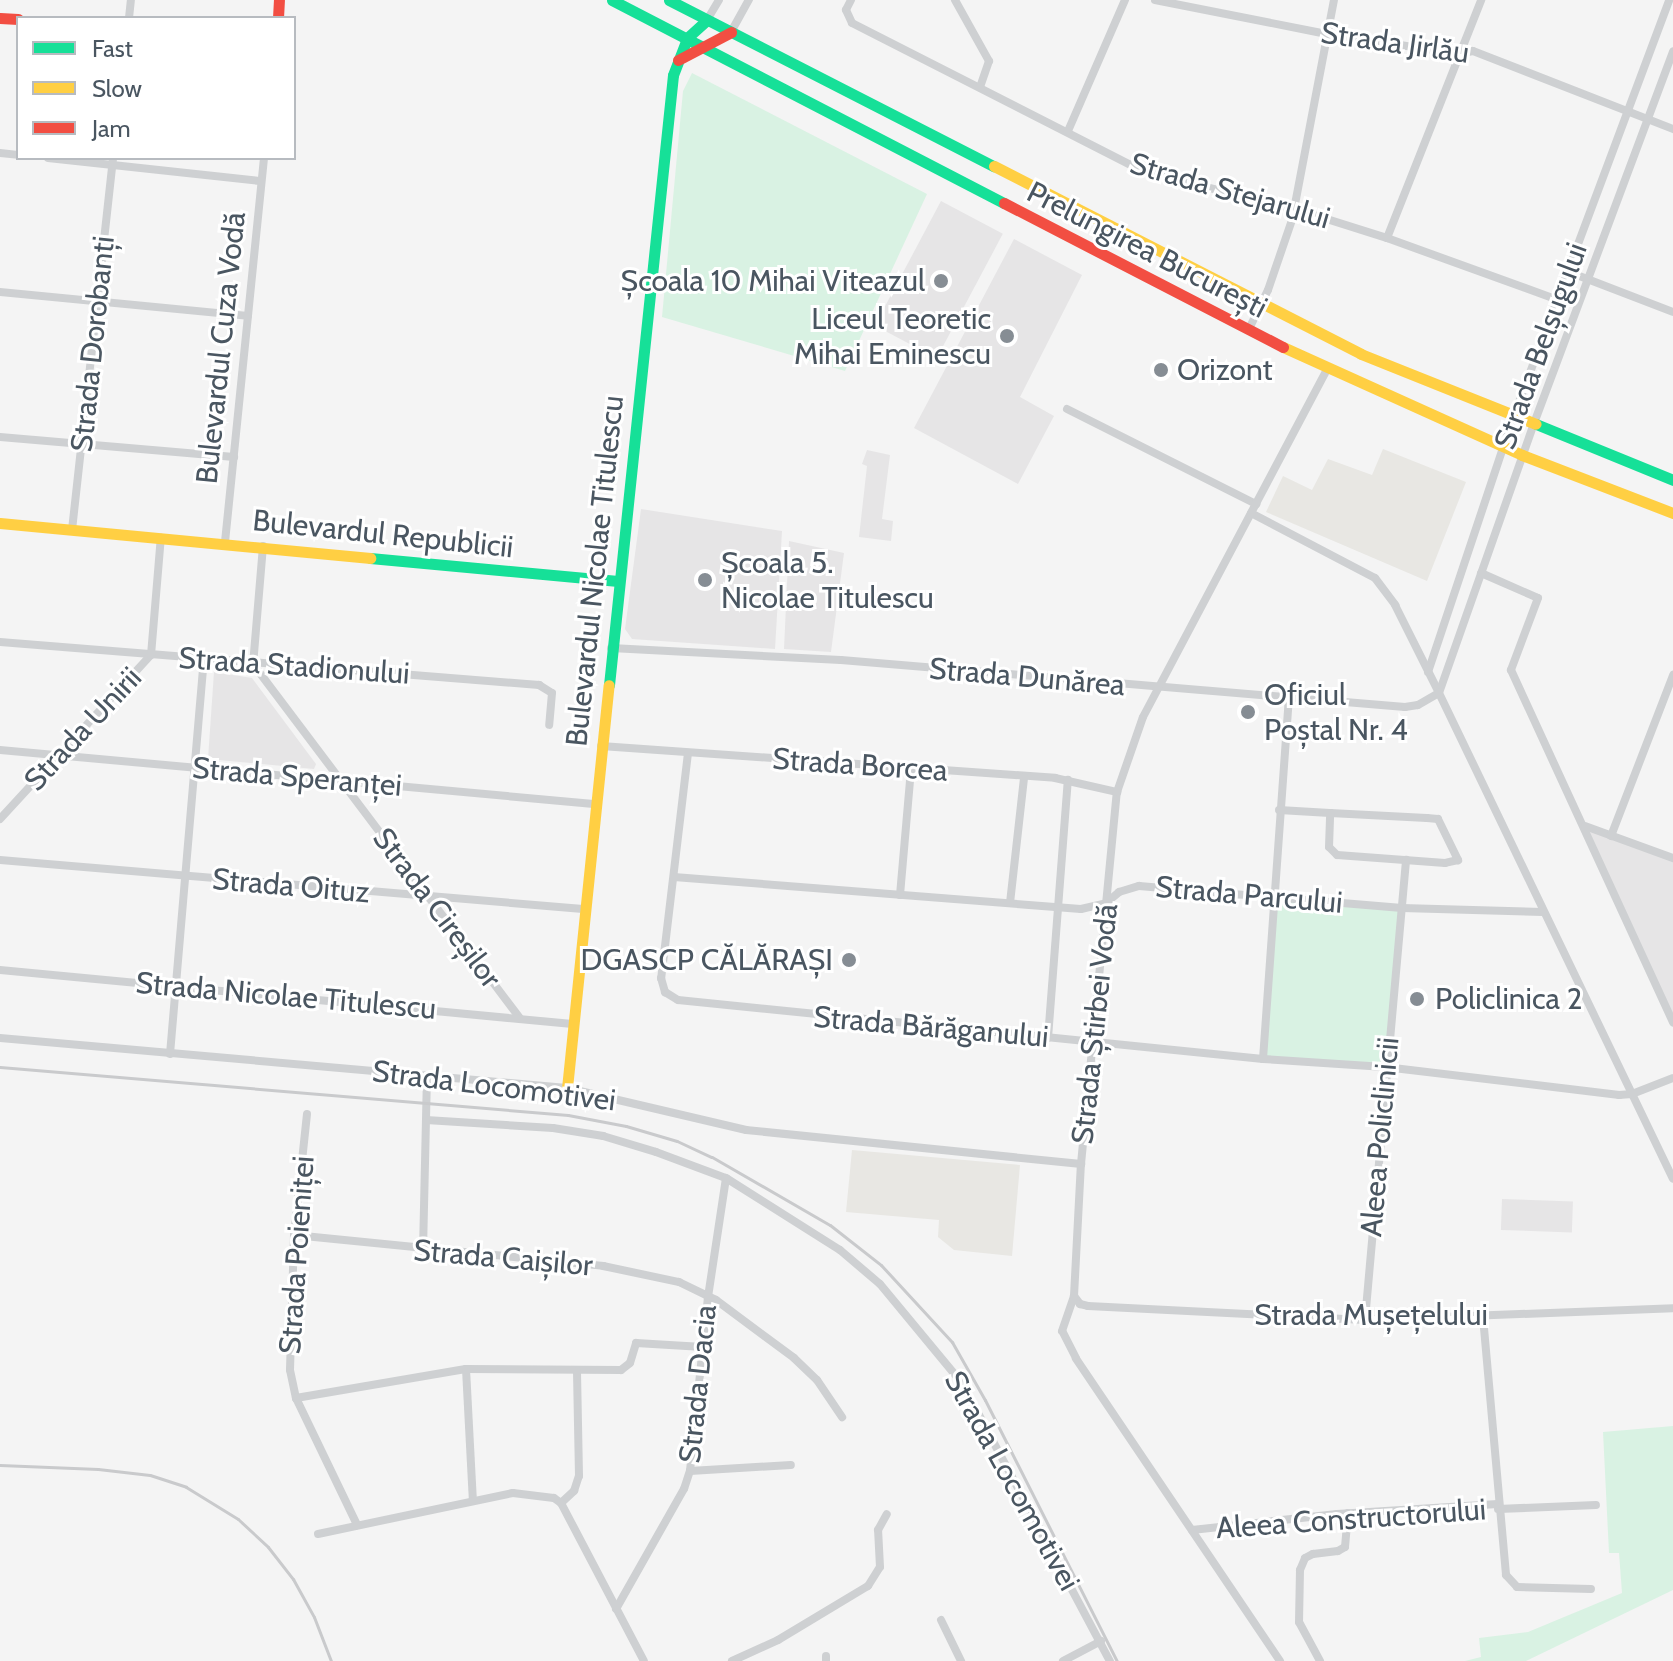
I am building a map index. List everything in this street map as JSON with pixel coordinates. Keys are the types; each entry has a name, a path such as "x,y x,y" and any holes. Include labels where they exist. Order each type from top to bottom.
{"main road":[{"name":"Prelungirea București","path":"612,0 1327,370 1522,455 1673,513"},
{"name":"Prelungirea București","path":"669,0 1361,354 1513,418 1673,480"},
{"name":"Bulevardul Nicolae Titulescu","path":"567,1088 583,909 659,197 678,60 687,38 707,20"},
{"path":"678,60 731,32"},
{"name":"Bulevardul Republicii","path":"0,523 618,581"}],"street":[{"name":"Bulevardul Nicolae Titulescu","path":"707,20 719,0"},
{"path":"731,32 749,0"},
{"name":"Strada Stejarului","path":"851,0 846,10 852,23 1161,177 1295,209 1387,238 1558,300"},
{"path":"955,0 989,61 980,87"},
{"path":"1068,131 1125,0"},
{"name":"Strada Jirlău","path":"1155,0 1327,34 1459,54 1473,51 1673,129"},
{"path":"1249,329 1261,305 1295,209 1334,0"},
{"path":"1387,238 1481,0"},
{"name":"Strada Belșugului","path":"1428,672 1513,418 1669,0"},
{"name":"Strada Belșugului","path":"1439,693 1522,455 1673,51"},
{"path":"91,160 261,181"},
{"name":"Bulevardul Cuza Vodă","path":"225,542 264,160"},
{"name":"Strada Dorobanți","path":"72,530 113,161"},
{"path":"1569,272 1673,312"},
{"path":"0,292 248,316"},
{"name":"Strada Știrbei Vodă","path":"1280,1661 1069,1346 1062,1331 1074,1296 1081,1164 1117,792 1143,717 1327,370"},
{"path":"1067,409 1253,508 1375,578 1395,605 1439,693 1673,1179"},
{"path":"0,437 234,457"},
{"name":"Strada Unirii","path":"0,819 151,655 161,537"},
{"path":"253,664 263,546"},
{"path":"1481,573 1538,598 1511,670 1673,1023"},
{"name":"Strada Stadionului","path":"0,642 539,685 552,693 549,725"},
{"name":"Strada Dunărea","path":"611,648 841,660 1158,689 1405,707 1418,705 1439,693"},
{"path":"170,1054 204,659"},
{"name":"Strada Cireșilor","path":"253,664 519,1017"},
{"path":"1611,836 1671,688 1673,675"},
{"path":"1263,1059 1272,899 1289,697"},
{"name":"Strada Borcea","path":"601,746 1068,780 1117,792"},
{"name":"Strada Speranței","path":"0,750 594,804"},
{"name":"Strada Bărăganului","path":"688,753 661,978 669,997 756,1010 1263,1059 1385,1067 1632,1094"},
{"path":"900,895 911,768"},
{"path":"1010,903 1024,778"},
{"path":"1048,1038 1068,780"},
{"path":"1279,810 1438,819 1459,856 1455,862 1332,853 1328,842 1330,813"},
{"path":"1585,826 1673,858"},
{"name":"Strada Oituz","path":"0,860 432,899 583,909"},
{"name":"Aleea Policlinicii","path":"1365,1320 1385,1067 1406,860"},
{"name":"Strada Parcului","path":"674,877 1081,909 1106,903 1119,892 1139,886 1402,908 1543,912"},
{"name":"Strada Nicolae Titulescu","path":"0,970 572,1024"},
{"name":"Strada Locomotivei","path":"0,1038 567,1088 746,1130 1081,1164"},
{"path":"423,1251 427,1075"},
{"path":"1632,1094 1673,1078"},
{"name":"Strada Poieniței","path":"307,1114 294,1235 289,1352 296,1398 357,1525"},
{"name":"Strada Locomotivei","path":"426,1120 553,1128 603,1136 726,1178 840,1250 880,1284 915,1322 970,1397 1110,1661"},
{"name":"Strada Dacia","path":"616,1609 684,1489 690,1471 708,1297 726,1178"},
{"name":"Strada Caișilor","path":"294,1235 423,1251 603,1266 679,1282 708,1297 794,1358 817,1380 842,1417"},
{"name":"Strada Mușețelului","path":"1074,1296 1080,1304 1088,1306 1365,1320 1673,1308"},
{"path":"1483,1317 1501,1497 1498,1507 1596,1505"},
{"path":"296,1398 466,1369 577,1371 626,1368 636,1343 703,1347"},
{"path":"466,1369 473,1501"},
{"path":"561,1503 574,1491 579,1476 577,1371"},
{"path":"690,1471 791,1465"},
{"path":"318,1534 473,1501 532,1492 554,1498 561,1503 644,1661"},
{"name":"Aleea Constructorului","path":"1192,1530 1348,1513 1498,1507 1503,1566 1510,1582 1517,1587 1591,1589"},
{"path":"1320,1661 1299,1622 1300,1570 1305,1558 1345,1547 1349,1532 1348,1513"},
{"path":"732,1661 778,1640 868,1586 880,1567 878,1530 887,1514"},
{"path":"941,1620 961,1661"},
{"path":"1063,1661 1101,1641"}],"shaded area":[{"name":"Școala 10 Mihai Viteazul","path":"941,201 1003,234 937,358 875,325"},
{"name":"Liceul Teoretic Mihai Eminescu","path":"1014,239 1082,275 1020,397 1054,416 1018,484 914,428"},
{"path":"1383,449 1466,482 1427,581 1266,512 1283,476 1312,490 1328,459 1372,475"},
{"path":"867,450 890,455 882,519 893,521 891,541 859,537 867,466 862,464"},
{"name":"Școala 5. Nicolae Titulescu","path":"641,509 782,531 775,649 632,639 625,629"},
{"path":"789,541 844,553 831,652 784,649"},
{"path":"214,672 252,678 316,764 314,769 208,759"},
{"path":"1585,826 1673,858 1673,1023"},
{"path":"852,1150 1020,1165 1012,1256 954,1250 938,1237 939,1220 846,1212"},
{"path":"1502,1199 1573,1201 1572,1232 1501,1230"}],"green space":[{"path":"692,73 927,194 845,371 662,317 683,91"},
{"path":"1272,899 1402,908 1391,1068 1261,1059"},
{"path":"1673,1426 1673,1590 1526,1661 1465,1661 1481,1657 1479,1638 1528,1632 1622,1593 1619,1553 1609,1553 1603,1432"}],"railway":[{"path":"0,1067 568,1115 626,1126 677,1141 712,1157 830,1225 881,1265 952,1342 985,1400 1117,1661"},
{"path":"0,1465 98,1469 150,1475 186,1487 238,1519 268,1547 293,1579 314,1617 331,1661"}],"traffic: fast":[{"path":"612,0 1004,203"},
{"path":"669,0 994,166"},
{"path":"609,685 673,75 687,38 707,20"},
{"path":"1536,424 1673,480"},
{"path":"370,558 618,581"}],"traffic: slow":[{"path":"994,166 1361,354 1536,424"},
{"path":"1283,347 1522,455 1673,513"},
{"path":"0,523 370,558"},
{"path":"567,1088 609,685"}],"traffic: jam":[{"path":"278,16 279,0"},
{"path":"0,18 16,19"},
{"path":"678,60 731,32"},
{"path":"1004,203 1283,347"}],"place":[{"name":"Școala 10 Mihai Viteazul","path":"941,281"},
{"name":"Liceul Teoretic Mihai Eminescu","path":"1007,336"},
{"name":"Orizont","path":"1161,370"},
{"name":"Școala 5. Nicolae Titulescu","path":"705,580"},
{"name":"Oficiul Poștal Nr. 4","path":"1248,712"},
{"name":"DGASCP CĂLĂRAȘI","path":"849,960"},
{"name":"Policlinica 2","path":"1417,999"}]}
